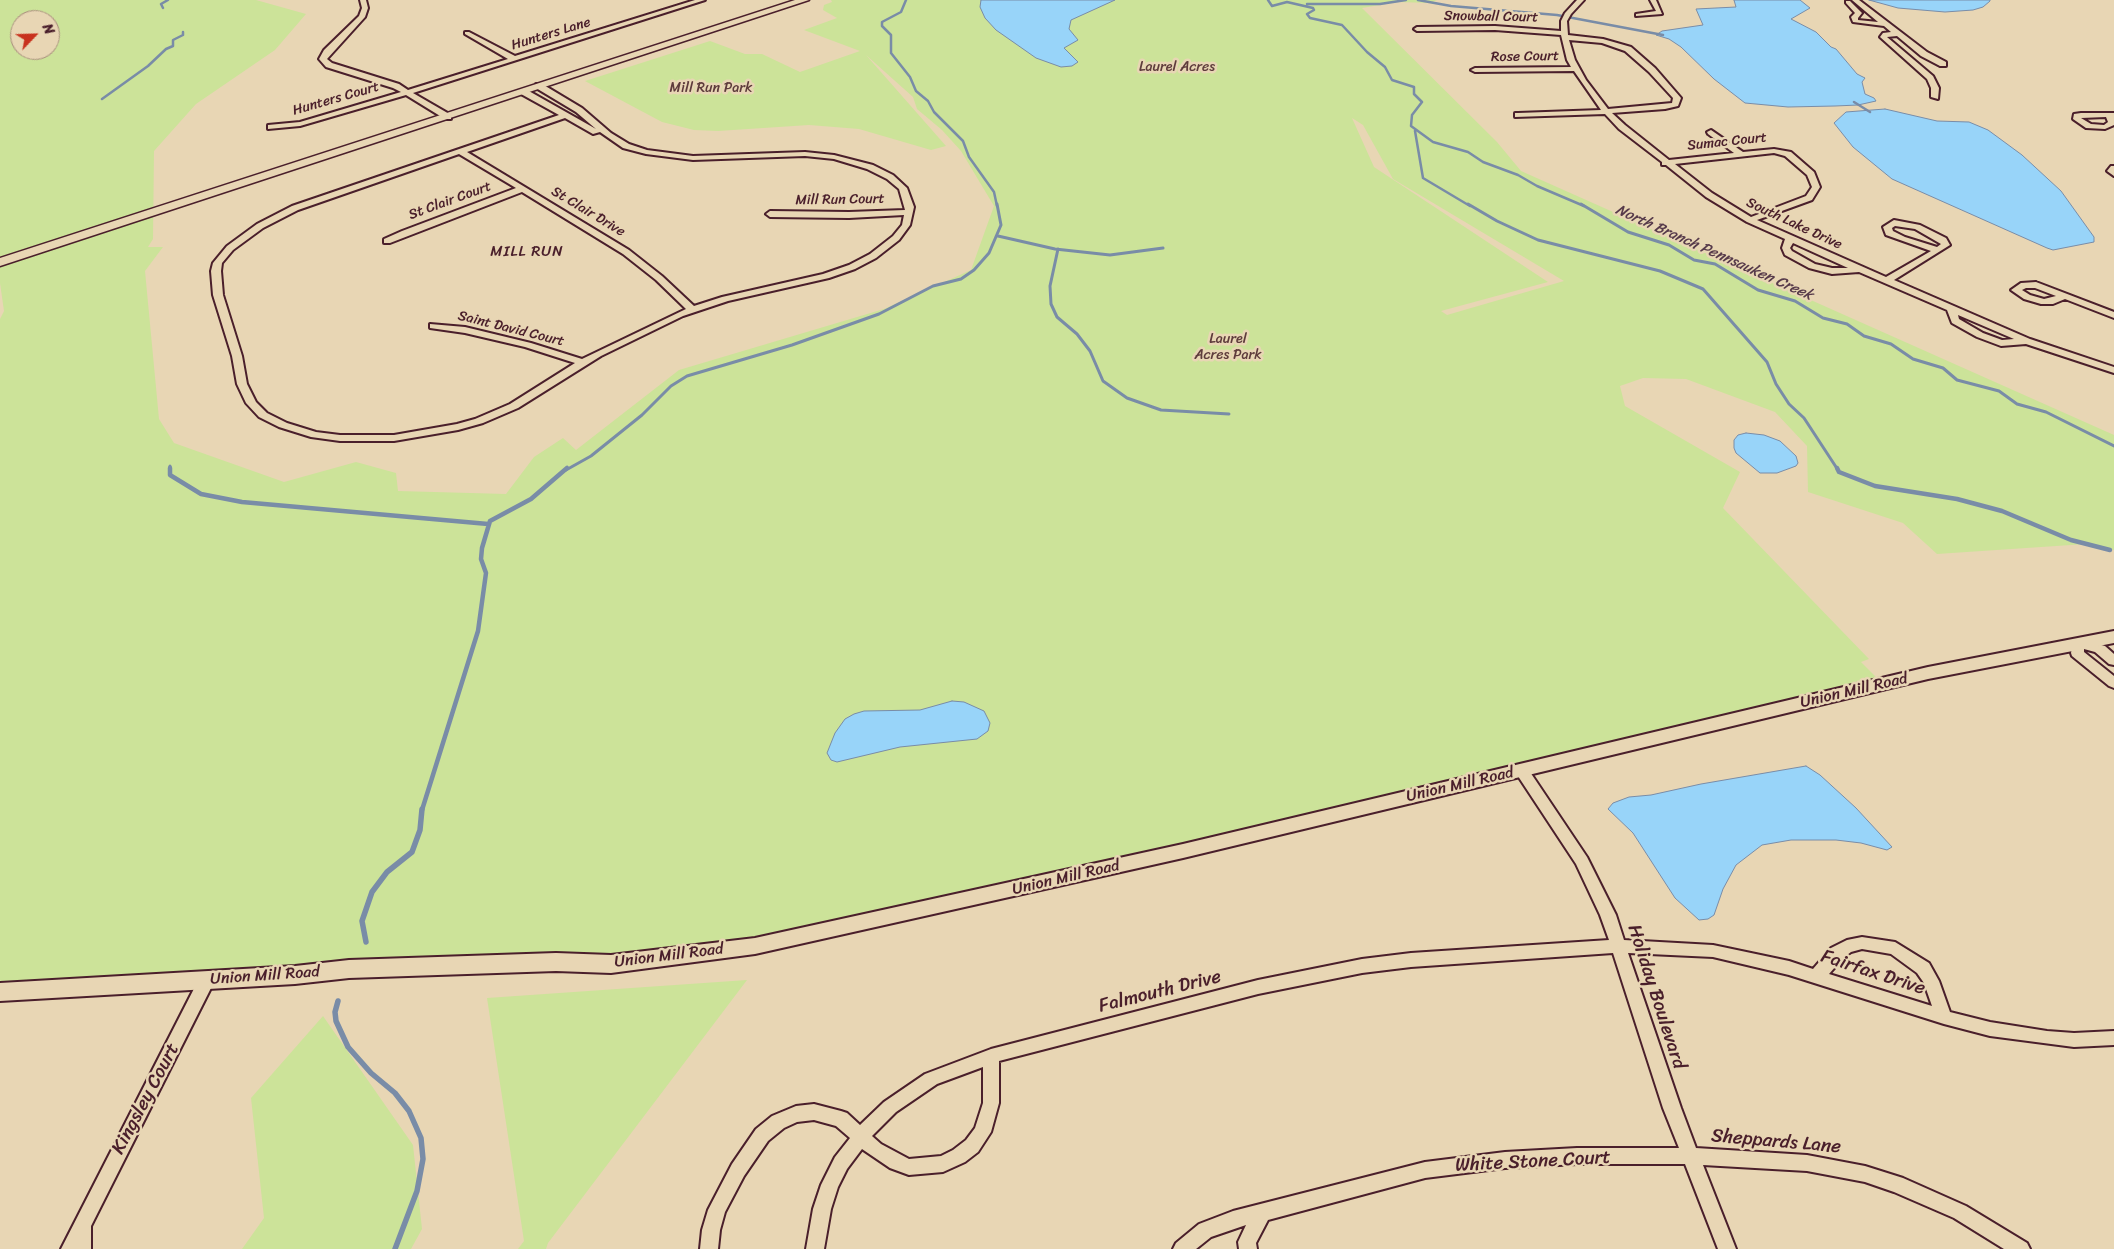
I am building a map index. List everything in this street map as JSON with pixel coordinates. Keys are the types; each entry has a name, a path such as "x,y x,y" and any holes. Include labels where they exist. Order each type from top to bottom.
{"main road":[{"path":"0,262 804,0"}],"street":[{"path":"363,0 365,8 362,17 327,52 323,60 329,65 380,79 448,116"},
{"name":"Hunters Lane","path":"407,92 702,0"},
{"path":"1564,35 1564,21 1568,13 1581,0"},
{"path":"1638,14 1660,13 1653,0"},
{"path":"1885,24 1862,23 1853,19 1859,13 1848,2 1855,0 1930,58 1943,64"},
{"name":"Snowball Court","path":"1417,28 1500,28 1603,41 1628,49 1652,70 1678,98 1675,104 1665,107 1606,111"},
{"path":"467,33 514,59"},
{"path":"1899,34 1885,34 1883,37 1930,78 1935,88 1934,97"},
{"name":"South Lake Drive","path":"1564,35 1576,69 1606,111 1665,162 1709,195 1750,220 1951,308 1955,321 1980,335 2001,343 2027,340 2114,370"},
{"name":"Rose Court","path":"1475,70 1576,69"},
{"path":"539,86 579,110 608,135 626,146 668,156 706,158 791,153 846,160 881,172 897,182 906,195 910,212 906,225 896,238 872,256 852,267 826,276 742,294 692,309 639,332 582,362 530,397 497,414 458,427 416,435 358,439 315,435 283,425 263,414 252,403 242,384 237,356 219,303 216,271 218,263 224,256 249,233 295,208 565,115"},
{"name":"Hunters Court","path":"271,127 322,118 407,92"},
{"path":"524,92 599,133 608,135"},
{"path":"1518,114 1606,111"},
{"path":"1711,132 1740,154"},
{"name":"St Clair Drive","path":"460,151 626,252 692,309"},
{"name":"Sumac Court","path":"1665,162 1774,151 1788,154 1803,165 1816,182 1814,194 1804,201 1750,220"},
{"path":"2114,168 2111,170 2114,174"},
{"name":"St Clair Court","path":"387,242 405,233 522,189"},
{"name":"Mill Run Court","path":"770,214 910,212"},
{"path":"1886,281 1938,250 1946,244 1917,227 1894,224 1887,227 1890,233 1902,239 1938,250"},
{"path":"1790,239 1786,248 1788,253 1812,266 1832,271 1861,270"},
{"path":"2064,296 2114,315"},
{"name":"Saint David Court","path":"433,326 465,330 548,349 582,362"},
{"name":"Union Mill Road","path":"0,992 295,975 349,969 556,962 611,964 755,946 1107,869 1928,673 2114,637"},
{"path":"2114,661 2100,649 2079,643 2077,653 2114,683"},
{"name":"Holiday Boulevard","path":"1521,770 1592,877 1619,946 1689,1156 1727,1249"},
{"path":"1817,976 1837,953 1847,946 1862,942 1895,948 1923,968 1932,981 1944,1017"},
{"name":"Fairfax Drive","path":"1619,946 1712,951 1762,960 1944,1017 2000,1031 2047,1038 2114,1038"},
{"name":"Falmouth Drive","path":"814,1249 815,1235 830,1185 841,1163 862,1136 890,1107 909,1092 947,1072 991,1056 1258,987 1338,970 1411,960 1619,946"},
{"name":"Kingsley Court","path":"70,1249 207,980"},
{"path":"709,1249 711,1230 717,1210 738,1170 762,1135 778,1122 796,1114 814,1112 841,1119 862,1136 875,1150 896,1162 909,1167 943,1164 959,1156 972,1146 982,1132 988,1118 991,1103 991,1056"},
{"name":"White Stone Court","path":"1182,1249 1204,1230 1263,1212 1398,1176 1460,1165 1554,1157 1689,1156"},
{"name":"Sheppards Lane","path":"1689,1156 1807,1163 1865,1174 1897,1184 1960,1212 2022,1249"},
{"path":"1248,1249 1246,1242 1263,1212"},
{"name":"Kingsley Court","path":"82,1249 85,1218"}],"green space":[{"path":"0,0 256,0 306,14 275,50 196,104 154,151 153,239 148,247 163,247 145,271 159,419 174,443 284,482 356,462 396,473 398,491 506,494 534,457 563,438 576,450 679,370 884,309 971,270 994,206 961,151 942,130 917,109 913,97 866,55 946,146 931,150 859,129 809,125 718,131 694,130 662,122 585,81 710,41 745,54 762,54 800,72 860,51 804,30 837,18 823,10 824,5 832,2 831,0 1437,0 1430,3 1398,2 1362,8 1497,142 1521,171 2114,435 2114,550 2086,544 1937,554 1903,523 1808,492 1807,446 1775,412 1686,379 1643,378 1620,386 1625,406 1740,472 1723,508 1869,659 1861,662 1881,682 755,946 556,962 0,991 0,319 4,311 0,283","holes":["1352,118 1363,125 1393,179 1564,281 1447,315 1441,311 1548,282 1374,167"]},
{"path":"747,980 548,1243 546,1249 518,1249 524,1241 487,998"},
{"path":"323,1016 413,1145 422,1229 411,1249 242,1249 264,1218 251,1098"}],"water":[{"path":"981,0 1115,0 1071,20 1069,29 1078,40 1064,48 1078,62 1072,66 1061,67 1036,58 996,30 985,18 980,7"},
{"path":"1734,0 1800,0 1810,8 1791,19 1816,32 1831,47 1836,49 1857,74 1865,78 1862,82 1865,94 1876,101 1858,105 1788,107 1745,103 1714,79 1681,47 1669,39 1656,35 1662,31 1703,25 1696,9 1736,7"},
{"path":"1869,0 1990,1 1983,7 1973,10 1945,12 1898,8"},
{"path":"1885,109 1937,121 1969,122 1988,130 2022,155 2061,191 2094,237 2094,242 2053,250 1892,179 1853,147 1834,123 1846,112"},
{"path":"1746,433 1764,435 1780,441 1796,456 1798,463 1796,466 1777,473 1760,473 1736,453 1734,448 1734,440 1738,435"},
{"path":"952,701 964,702 984,711 990,723 988,731 977,739 900,747 837,762 831,760 827,753 835,733 845,719 854,714 864,711 920,710"},
{"path":"1806,766 1820,775 1856,808 1892,847 1887,850 1861,843 1836,840 1791,840 1762,845 1736,865 1723,889 1714,915 1708,919 1699,920 1675,898 1633,833 1608,809 1613,803 1629,797 1651,795 1701,784"}],"waterway":[{"path":"163,8 161,4 168,0"},
{"path":"906,0 901,12 882,22 882,26 891,35 891,53 910,77 916,91 928,101 934,112 963,141 969,157 994,192 997,206"},
{"name":"North Branch Pennsauken Creek","path":"1268,0 1272,6 1287,2 1313,8 1314,10 1307,14 1310,18 1342,25 1367,52 1385,67 1392,80 1414,87 1414,94 1422,102 1412,115 1411,126 1433,142 1468,152 1483,162 1518,175 1537,186 1584,206"},
{"path":"1307,4 1380,4 1406,0"},
{"path":"1418,0 1451,6 1557,15 1663,35"},
{"path":"102,99 148,66 166,49 173,46 173,40 183,35 183,32"},
{"path":"1854,102 1870,112"},
{"path":"1415,131 1423,178 1470,206"},
{"path":"566,470 591,456 642,415 671,386 687,376 792,345 879,314 933,286 961,279 974,270 989,253 1001,225 997,204"},
{"path":"1468,204 1497,221 1538,240 1660,271 1703,289 1767,362 1776,384 1789,404 1804,418 1838,470"},
{"name":"North Branch Pennsauken Creek","path":"1581,204 1628,232 1669,245 1694,260 1715,264 1758,290 1795,301 1823,318 1847,324 1864,336 1891,344 1913,359 1943,368 1957,380 1999,391 2017,404 2046,412 2114,446"},
{"path":"998,236 1058,249"},
{"path":"1058,249 1110,255 1163,248"},
{"path":"1058,249 1050,286 1051,304 1057,317 1077,334 1090,351 1103,381 1127,398 1161,410 1229,414"},
{"path":"170,466 170,475 201,494 242,502 488,524"},
{"path":"422,810 478,631 486,573 481,559 482,548 490,521 531,499 567,468"},
{"path":"1838,470 1875,486 1957,499 2002,511 2071,540 2110,550"},
{"path":"366,942 362,921 372,892 387,872 412,852 420,830 422,809"},
{"path":"338,1001 335,1012 336,1021 348,1047 371,1073 395,1093 409,1111 421,1138 423,1159 417,1191 395,1249"}],"district":[{"name":"MILL RUN","path":"527,252"}],"park label":[{"name":"Laurel Acres","path":"1177,67"},
{"name":"Mill Run Park","path":"711,88"},
{"name":"Laurel Acres Park","path":"1228,348"}]}
